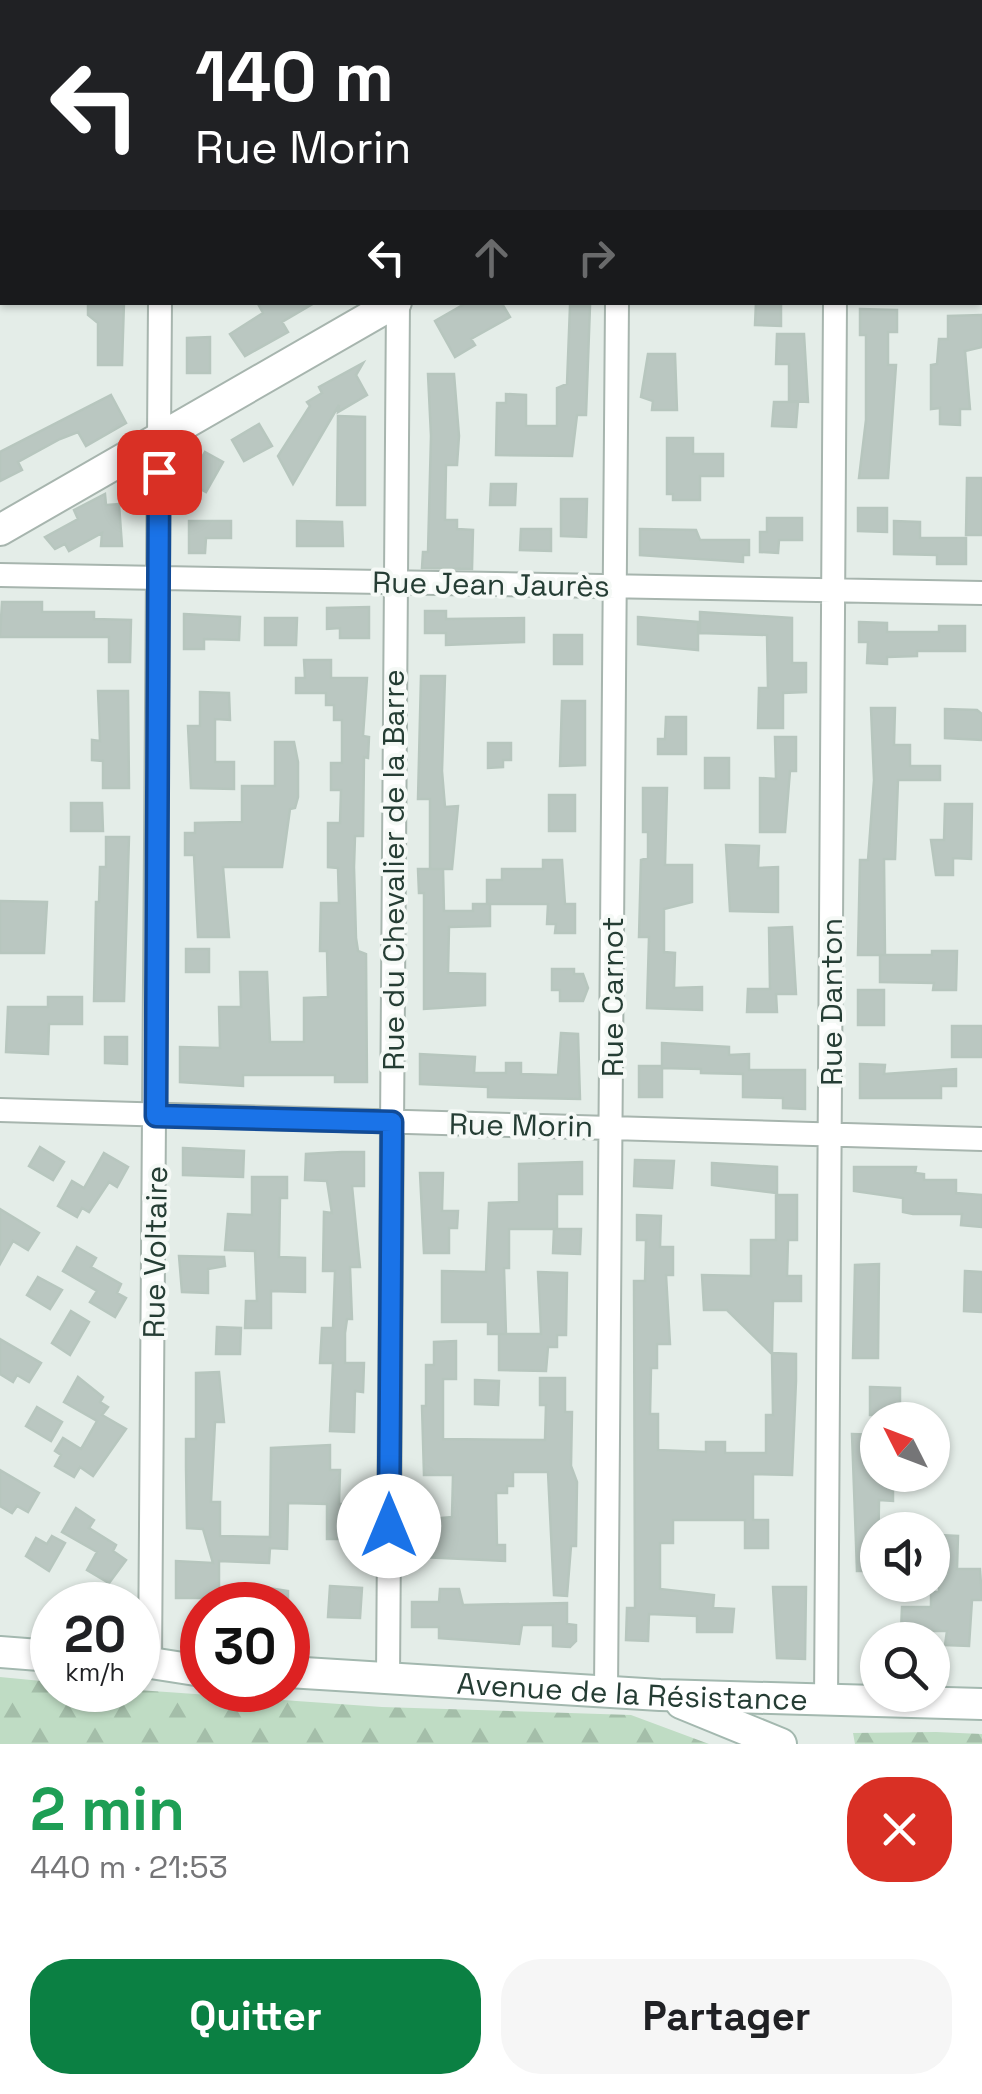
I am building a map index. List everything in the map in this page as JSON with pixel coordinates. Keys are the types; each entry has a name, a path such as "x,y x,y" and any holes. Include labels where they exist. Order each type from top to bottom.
{"main road":[{"path":"0,530 392,305"},
{"path":"0,1652 30,1654"},
{"name":"Avenue de la Résistance","path":"310,1673 660,1695 980,1704"},
{"path":"660,1695 781,1744"}],"street":[{"name":"Rue Voltaire","path":"146,1582 156,1116 160,305"},
{"name":"Rue du Chevalier de la Barre","path":"388,1678 397,305"},
{"name":"Rue Carnot","path":"606,1691 617,305"},
{"name":"Rue Danton","path":"826,1702 834,305"},
{"name":"Rue Jean Jaurès","path":"0,575 982,594"},
{"name":"Rue Morin","path":"0,1110 982,1139"}],"green space":[{"path":"0,1677 30,1680 30,1712 160,1712 160,1692 180,1693 180,1712 310,1712 310,1702 631,1715 709,1744 0,1744"},
{"path":"853,1733 982,1734 982,1744 855,1744"}],"building":[{"path":"88,305 124,305 122,365 98,365 98,323 88,315"},
{"path":"259,305 311,305 282,322 288,332 245,356 230,334 263,313"},
{"path":"463,305 503,305 510,317 471,339 475,345 455,357 435,321"},
{"path":"756,305 781,305 781,326 755,325"},
{"path":"570,306 590,306 586,415 577,415 572,456 496,455 497,403 506,403 506,394 526,395 526,426 557,426 557,388 567,384"},
{"path":"860,309 897,310 897,332 888,332 888,365 896,365 888,478 859,478 866,420 866,335 860,335"},
{"path":"982,315 982,347 965,351 970,409 960,409 960,425 940,424 940,408 931,409 931,365 937,364 939,339 948,339 948,316"},
{"path":"777,334 804,334 808,402 789,401 789,364 776,364"},
{"path":"210,337 210,373 187,373 187,338"},
{"path":"648,354 675,354 677,410 652,410 653,401 641,397"},
{"path":"363,363 356,375 367,395 338,412 339,405 293,484 278,456 310,406 307,402 322,393 319,387"},
{"path":"428,374 454,374 459,436 457,465 446,465 445,520 457,520 457,529 473,530 472,569 422,568 423,552 428,552"},
{"path":"111,395 126,423 86,446 78,432 60,439 18,462 22,470 0,481 0,452"},
{"path":"774,402 798,402 796,427 772,426"},
{"path":"338,416 365,417 365,505 337,505"},
{"path":"259,424 272,446 244,461 232,440"},
{"path":"667,438 693,438 693,454 723,454 723,476 700,476 700,500 673,500 673,494 667,494"},
{"path":"205,452 223,462 206,492 188,482"},
{"path":"967,478 982,478 982,535 966,535"},
{"path":"491,484 516,484 515,505 490,505"},
{"path":"105,494 106,505 119,504 122,546 101,546 102,533 69,551 65,544 55,549 45,537 78,519 74,510"},
{"path":"561,499 587,499 586,537 561,536"},
{"path":"858,508 887,508 887,532 858,531"},
{"path":"767,518 802,518 802,540 779,540 778,553 760,552 760,532 767,532"},
{"path":"189,521 231,521 231,538 206,538 205,553 189,553"},
{"path":"297,521 342,522 343,546 297,546"},
{"path":"894,521 920,522 920,538 966,538 966,564 937,564 937,555 894,554"},
{"path":"521,529 551,529 551,551 520,550"},
{"path":"640,529 696,530 700,540 749,540 749,555 743,555 743,562 640,555"},
{"path":"2,602 42,602 42,612 94,612 94,619 131,620 130,662 109,662 109,637 0,637"},
{"path":"369,607 369,638 340,638 340,628 327,629 327,608"},
{"path":"425,611 446,611 446,619 524,618 524,642 446,645 446,633 425,633"},
{"path":"700,612 792,618 792,663 806,663 806,692 783,693 783,728 758,728 759,688 768,688 767,635 700,633"},
{"path":"184,614 240,617 239,640 204,639 204,649 184,649"},
{"path":"638,617 698,622 698,650 638,644"},
{"path":"265,618 297,618 296,645 265,645"},
{"path":"859,622 887,623 887,632 939,632 939,626 965,626 965,651 917,651 917,656 887,657 887,664 867,663 868,642 859,642"},
{"path":"554,635 582,635 582,664 554,664"},
{"path":"304,660 331,660 331,678 367,678 363,736 369,737 368,758 364,757 363,836 355,836 354,867 356,938 358,951 366,954 367,1082 335,1082 335,1075 243,1075 243,1086 180,1082 180,1047 220,1048 219,1007 241,1007 240,972 267,972 270,1042 304,1042 304,998 328,997 327,951 320,951 321,903 339,903 338,868 328,867 328,823 340,823 341,790 331,790 331,763 342,763 342,720 334,720 334,705 326,705 326,693 296,693 296,678 305,678"},
{"path":"421,676 445,676 445,807 458,806 452,869 430,869 430,799 418,799"},
{"path":"98,691 128,691 129,788 103,788 103,761 92,760 92,740 100,741"},
{"path":"200,692 229,693 230,720 215,719 215,762 234,762 234,789 191,788 188,726 200,726"},
{"path":"562,701 585,701 585,765 560,766"},
{"path":"871,708 895,708 894,745 910,745 910,766 940,766 940,780 898,780 895,859 884,859 885,955 858,955 860,860 868,860 874,780"},
{"path":"945,709 977,710 982,714 982,740 945,738"},
{"path":"666,717 686,717 686,754 658,754 658,739 665,739"},
{"path":"775,737 796,737 796,771 790,771 785,832 760,832 760,778 776,779"},
{"path":"275,742 294,742 298,762 298,797 295,808 290,809 282,867 223,867 229,937 198,937 194,855 185,855 185,833 195,833 195,823 242,822 242,786 275,786"},
{"path":"488,743 511,743 511,760 503,760 503,767 488,768"},
{"path":"705,758 729,758 729,788 705,788"},
{"path":"643,788 667,788 665,865 692,865 692,902 664,909 664,952 675,953 674,988 702,987 702,1010 647,1008 649,937 639,937 641,860 648,858 648,832 643,832"},
{"path":"549,795 575,795 575,831 549,831"},
{"path":"71,803 102,803 103,831 71,831"},
{"path":"945,804 972,804 971,859 953,858 953,875 936,875 931,840 944,840"},
{"path":"106,837 129,837 124,1001 94,1001 96,902 100,867 106,867"},
{"path":"726,845 759,846 758,868 778,867 778,912 730,911"},
{"path":"543,860 562,860 565,904 575,904 575,933 555,933 556,924 547,924 548,904 487,904 487,880 502,880 502,869 543,869"},
{"path":"418,869 443,869 444,911 473,911 473,904 490,904 490,926 449,927 448,973 485,974 485,1005 424,1009 424,893 419,893"},
{"path":"0,901 47,902 44,953 0,953"},
{"path":"792,927 796,994 776,994 777,1012 747,1012 748,989 770,989 769,928"},
{"path":"186,949 209,949 209,972 186,972"},
{"path":"932,951 957,951 956,990 933,990 934,983 880,982 880,955 932,955"},
{"path":"552,969 574,969 574,974 583,974 588,988 583,1001 560,1001 560,990 552,990"},
{"path":"858,990 884,990 884,1025 858,1025"},
{"path":"48,997 82,997 82,1024 49,1024 48,1054 6,1052 8,1007 48,1007"},
{"path":"952,1026 982,1026 982,1057 952,1057"},
{"path":"561,1033 578,1034 580,1099 488,1097 488,1087 420,1084 420,1054 475,1057 474,1073 506,1073 506,1063 521,1063 521,1074 558,1075"},
{"path":"105,1037 127,1037 127,1064 105,1063"},
{"path":"662,1043 729,1047 729,1055 749,1054 749,1070 805,1070 805,1109 783,1108 783,1098 743,1097 743,1074 701,1073 701,1069 662,1068 662,1097 639,1097 639,1066 662,1066"},
{"path":"860,1064 885,1065 884,1074 956,1069 956,1086 941,1086 941,1098 860,1098"},
{"path":"40,1147 64,1162 53,1180 29,1166"},
{"path":"183,1148 244,1151 243,1177 183,1175"},
{"path":"364,1152 364,1186 352,1186 360,1267 350,1267 352,1319 347,1319 345,1333 345,1363 364,1363 363,1392 355,1391 354,1432 330,1431 333,1363 320,1363 322,1328 333,1328 335,1271 323,1271 324,1212 332,1213 327,1181 305,1180 306,1154"},
{"path":"104,1153 128,1167 117,1187 109,1182 89,1212 82,1208 77,1217 58,1206 72,1181 84,1188"},
{"path":"635,1160 674,1161 672,1188 634,1186"},
{"path":"582,1162 582,1194 557,1194 557,1229 509,1229 509,1268 504,1268 506,1334 488,1334 488,1322 442,1322 442,1271 486,1272 489,1203 519,1202 519,1164"},
{"path":"712,1163 777,1167 777,1193 712,1185"},
{"path":"854,1167 916,1167 915,1173 924,1174 924,1180 956,1180 956,1193 982,1195 982,1227 961,1225 962,1214 903,1212 903,1198 854,1191"},
{"path":"420,1173 443,1173 442,1211 458,1211 457,1228 449,1228 449,1253 424,1253"},
{"path":"252,1177 287,1177 287,1198 280,1198 279,1257 305,1258 305,1292 271,1291 271,1328 245,1328 246,1301 257,1301 255,1251 225,1250 228,1214 252,1215"},
{"path":"776,1195 797,1195 797,1240 788,1240 787,1276 801,1276 801,1301 773,1301 772,1353 796,1354 796,1381 792,1475 753,1474 753,1520 768,1520 768,1548 745,1548 745,1520 673,1520 673,1543 660,1543 660,1589 714,1595 713,1608 734,1609 732,1632 697,1632 697,1616 649,1614 648,1641 626,1640 627,1608 635,1608 634,1281 645,1281 646,1240 637,1240 637,1215 661,1216 660,1247 673,1247 673,1275 666,1275 670,1344 657,1344 657,1368 651,1368 650,1414 658,1414 658,1450 706,1452 706,1442 725,1442 725,1453 766,1453 766,1415 773,1415 772,1354 727,1310 704,1310 702,1275 751,1276 751,1240 776,1240"},
{"path":"0,1209 39,1233 28,1250 13,1241 0,1264"},
{"path":"554,1229 581,1229 580,1254 553,1253"},
{"path":"77,1247 96,1258 91,1267 121,1284 117,1293 126,1298 115,1317 90,1302 97,1291 63,1271"},
{"path":"179,1256 224,1257 225,1266 208,1269 208,1293 182,1292"},
{"path":"879,1264 878,1358 853,1358 855,1265"},
{"path":"965,1271 982,1272 982,1312 964,1311"},
{"path":"538,1272 567,1273 566,1335 557,1335 557,1347 548,1347 546,1371 499,1370 499,1334 541,1334"},
{"path":"38,1277 62,1290 50,1309 27,1295"},
{"path":"71,1311 89,1322 70,1355 52,1343"},
{"path":"217,1327 241,1328 240,1354 216,1354"},
{"path":"0,1339 41,1363 29,1382 17,1375 13,1382 0,1374"},
{"path":"456,1341 456,1379 443,1379 443,1439 545,1440 546,1405 540,1405 540,1378 565,1378 565,1412 572,1412 571,1466 577,1482 576,1546 571,1546 567,1596 554,1595 548,1472 513,1472 513,1486 507,1486 507,1493 496,1493 497,1545 505,1545 505,1561 421,1557 421,1520 452,1517 453,1475 424,1475 422,1406 426,1406 426,1365 434,1365 434,1342"},
{"path":"219,1372 224,1422 215,1422 211,1502 220,1502 220,1536 270,1537 271,1448 330,1445 330,1470 340,1470 339,1504 357,1504 357,1539 327,1539 327,1504 288,1503 287,1549 270,1548 269,1563 219,1561 219,1582 180,1582 180,1598 176,1598 176,1561 213,1563 203,1529 187,1528 186,1439 196,1439 196,1373"},
{"path":"78,1377 103,1397 100,1402 108,1407 102,1415 126,1429 93,1476 80,1467 74,1477 55,1466 61,1455 55,1451 63,1438 81,1449 97,1421 64,1402"},
{"path":"475,1380 499,1381 498,1405 475,1404"},
{"path":"870,1387 900,1388 900,1402 870,1402"},
{"path":"37,1407 62,1422 51,1441 26,1426"},
{"path":"852,1434 860,1434 860,1492 893,1492 893,1501 879,1500 879,1512 860,1512 857,1571"},
{"path":"0,1470 39,1493 28,1512 17,1506 12,1513 0,1506"},
{"path":"76,1508 94,1520 89,1528 116,1545 113,1551 126,1560 107,1582 87,1570 97,1552 62,1532"},
{"path":"52,1536 65,1543 49,1571 26,1556 36,1538 47,1544"},
{"path":"950,1536 958,1536 957,1569 980,1569 982,1600 972,1600 969,1646 950,1645 950,1622 901,1622 902,1607 931,1607 931,1602 950,1602"},
{"path":"330,1586 362,1588 360,1618 328,1617"},
{"path":"773,1587 806,1587 805,1659 777,1658"},
{"path":"440,1589 459,1589 463,1605 567,1603 567,1624 576,1625 576,1641 570,1647 553,1646 553,1625 522,1625 519,1644 439,1638 439,1627 412,1627 412,1602 439,1602"}],"route":[{"path":"159,472 156,1116 392,1122 389,1526"}]}
